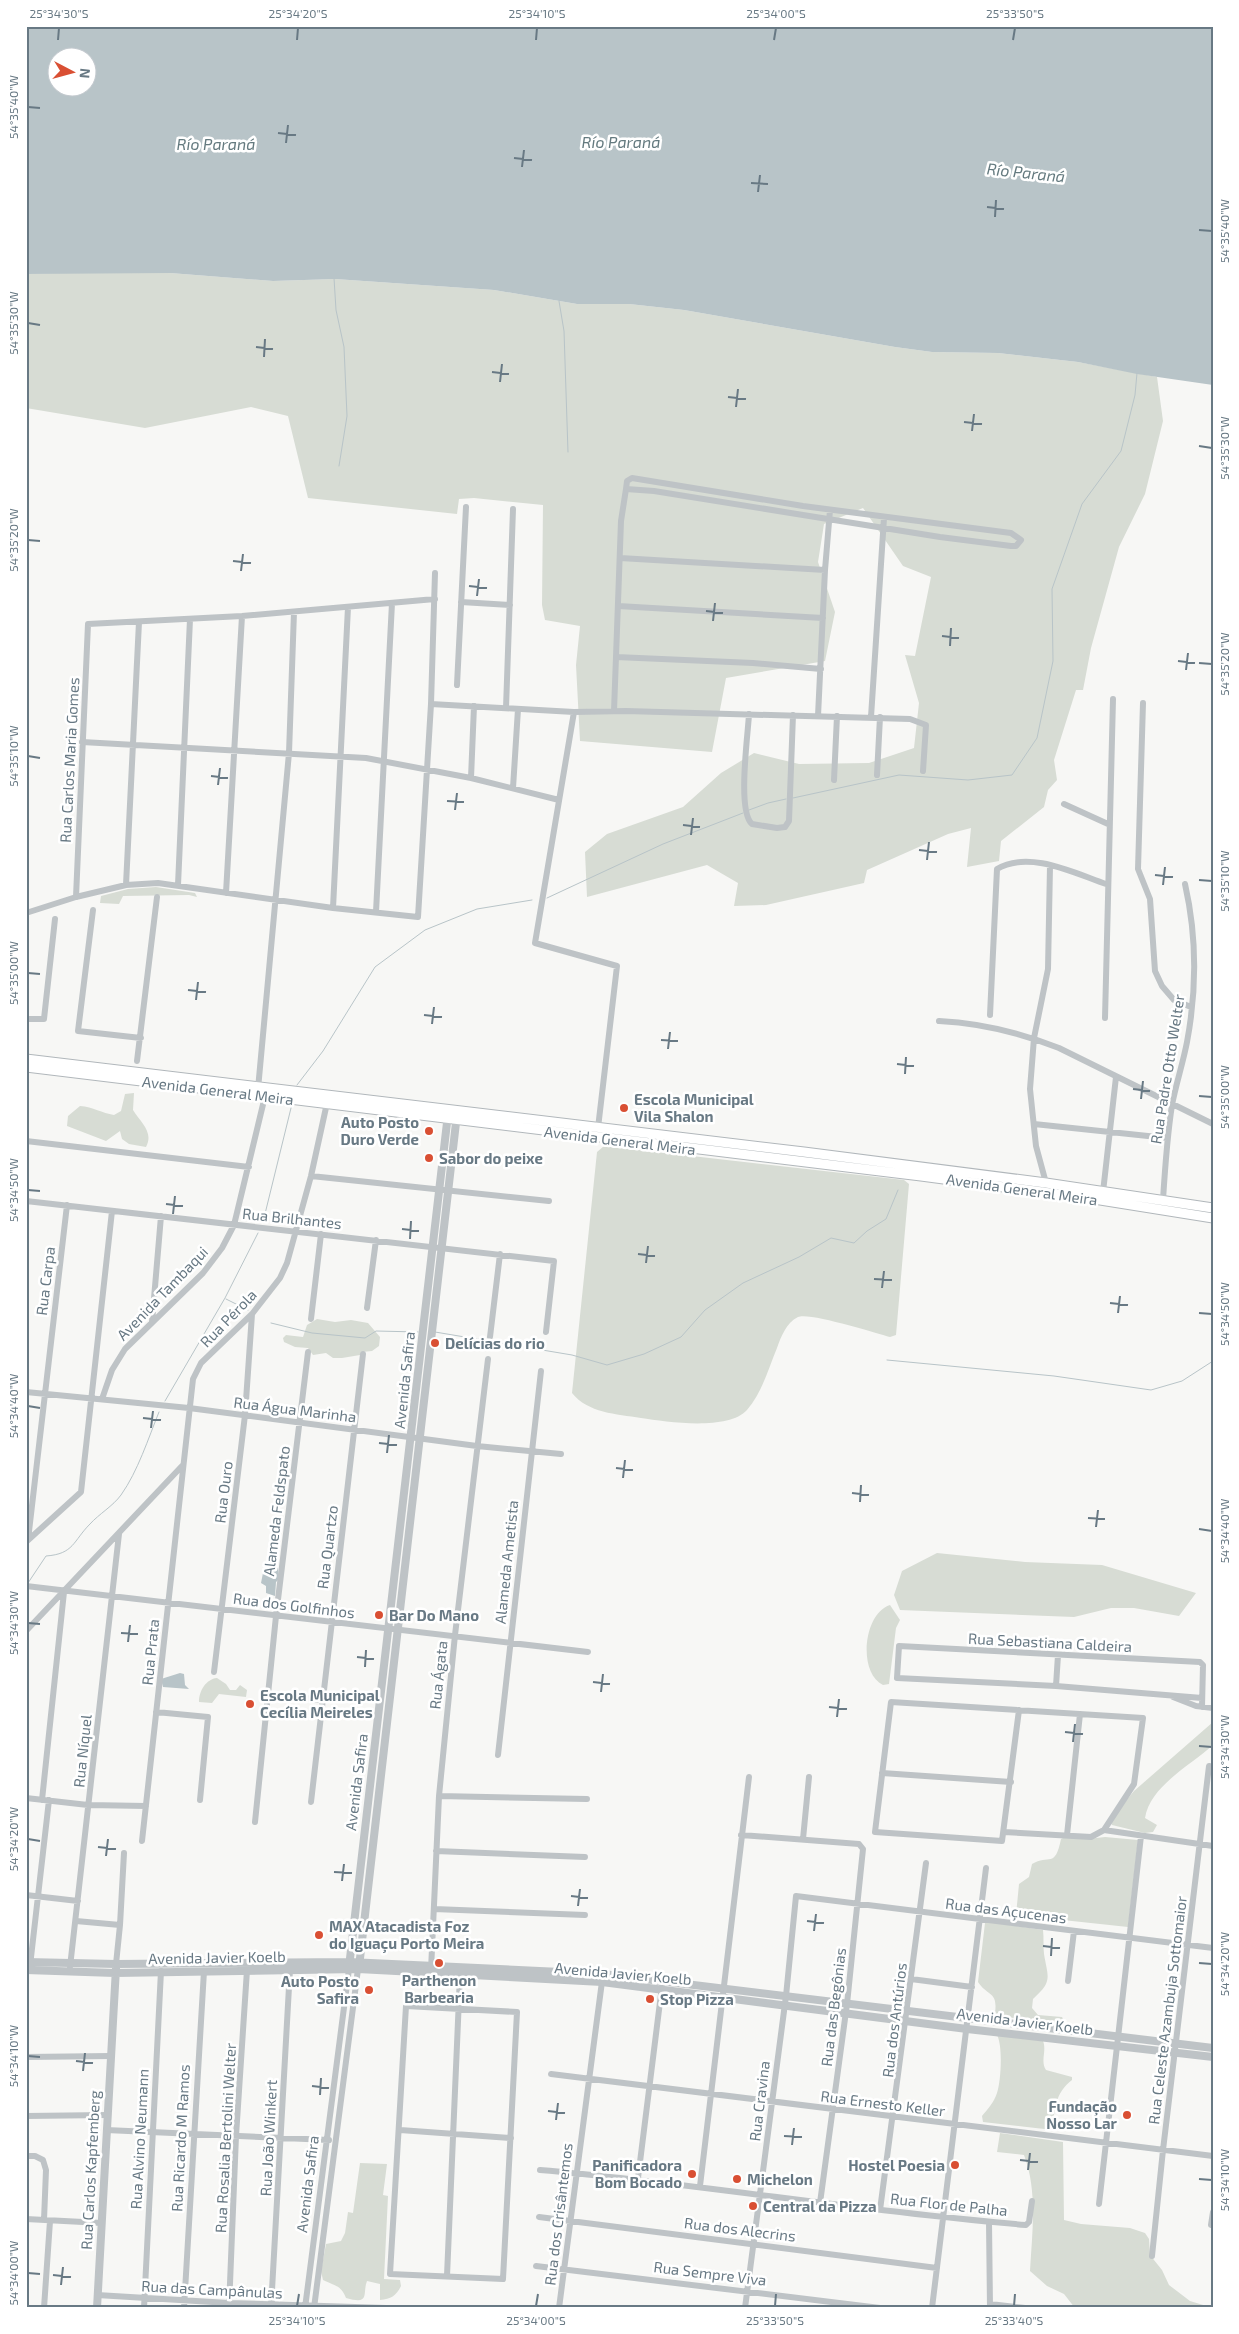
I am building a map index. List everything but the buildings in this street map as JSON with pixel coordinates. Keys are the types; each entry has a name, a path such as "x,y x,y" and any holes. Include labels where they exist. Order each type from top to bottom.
{"main road":[{"name":"Avenida General Meira","path":"26,1059 137,1066 327,1103 453,1114"},
{"name":"Avenida General Meira","path":"26,1067 262,1091 1046,1188 1103,1192 1213,1208"},
{"name":"Avenida General Meira","path":"1046,1188 1213,1218"},
{"path":"1162,1210 1163,1200"}],"street":[{"path":"614,711 621,521 627,481 632,478 884,518 1011,534 1020,540 1016,546 1011,546 829,520 654,491 626,489"},
{"path":"458,685 466,507"},
{"path":"506,708 513,510"},
{"path":"818,716 825,570 830,510"},
{"path":"870,717 884,518"},
{"path":"620,558 825,570"},
{"path":"26,913 76,897 126,885 158,883 333,908 418,916 431,704 435,573"},
{"path":"126,885 139,622 294,612 435,599"},
{"path":"461,602 510,604"},
{"path":"376,912 392,603"},
{"path":"618,606 823,618"},
{"path":"333,908 348,607"},
{"name":"Avenida Tambaqui","path":"102,1399 112,1370 125,1348 203,1273 222,1248 234,1225 248,1167 262,1091 289,753 294,612"},
{"path":"226,893 242,616"},
{"path":"178,885 190,619"},
{"name":"Rua Carlos Maria Gomes","path":"76,897 88,624 139,622"},
{"path":"616,657 753,663 820,669"},
{"path":"1105,1018 1106,884 1113,698"},
{"path":"1143,703 1138,869 1150,900 1155,971 1162,986 1174,1000 1191,1007"},
{"path":"431,704 574,712 614,711 910,719 926,725 923,771"},
{"path":"471,778 474,706"},
{"path":"513,788 518,709"},
{"path":"574,712 535,943 617,966 597,1133"},
{"path":"749,714 745,782 747,818 752,824 777,828 785,827 789,821 793,715"},
{"path":"834,780 836,716"},
{"path":"877,775 880,717"},
{"path":"82,742 342,756 385,761 471,778 559,800"},
{"path":"1064,804 1108,824"},
{"path":"990,1015 997,869 1004,865 1030,862 1050,866 1106,884"},
{"path":"1046,1188 1036,1146 1030,1088 1034,1038 1048,969 1050,866"},
{"name":"Rua Padre Otto Welter","path":"1163,1200 1167,1138 1172,1104 1187,1043 1196,955 1194,930 1186,884"},
{"path":"137,1066 158,897"},
{"path":"93,910 78,1031 141,1038"},
{"path":"26,1018 44,1019 55,920"},
{"path":"939,1020 958,1022 1034,1038 1059,1048 1213,1124"},
{"path":"1103,1192 1116,1077"},
{"name":"Rua Pérola","path":"182,1466 193,1379 201,1362 252,1314 280,1278 287,1263 311,1176 327,1103"},
{"name":"Avenida Safira","path":"314,2307 359,1966 384,1754 416,1438 422,1338 440,1188 453,1114"},
{"name":"Avenida Safira","path":"305,2307 349,1965 388,1629 434,1324 450,1189 453,1114"},
{"path":"1034,1124 1167,1138"},
{"path":"26,1141 248,1167"},
{"path":"311,1176 450,1189 548,1201"},
{"name":"Rua Brilhantes","path":"26,1201 554,1260 546,1332"},
{"name":"Rua Carpa","path":"27,1541 67,1205"},
{"path":"27,1541 81,1492 112,1211"},
{"path":"152,1322 161,1216"},
{"path":"310,1319 321,1234"},
{"path":"367,1308 376,1240"},
{"path":"490,1337 500,1254"},
{"name":"Rua Ouro","path":"214,1672 244,1416 252,1314"},
{"name":"Alameda Feldspato","path":"255,1822 276,1616 308,1352"},
{"name":"Rua Quartzo","path":"311,1802 363,1354"},
{"name":"Rua Ágata","path":"431,1969 439,1796 455,1635 488,1359"},
{"name":"Alameda Ametista","path":"498,1755 541,1371"},
{"name":"Rua Água Marinha","path":"26,1392 189,1408 354,1428 477,1446 561,1454"},
{"path":"26,1631 182,1466"},
{"name":"Rua Prata","path":"142,1841 182,1466"},
{"name":"Rua Níquel","path":"70,1967 119,1534"},
{"name":"Rua dos Golfinhos","path":"26,1586 112,1598 221,1609 397,1631 455,1635 588,1652"},
{"path":"28,1966 38,1897 64,1592"},
{"name":"Rua Sebastiana Caldeira","path":"1056,1686 897,1678 899,1646 1200,1662 1204,1665 1202,1698"},
{"path":"1058,1655 1056,1686 1202,1698 1202,1707"},
{"path":"268,1694 323,1700"},
{"path":"1168,1695 1202,1707 1213,1708"},
{"path":"1019,1710 1003,1839 1000,1841 875,1832 891,1702 1019,1710 1143,1718 1134,1784 1107,1822 1104,1830"},
{"path":"156,1712 208,1717 200,1800"},
{"path":"1067,1836 1080,1714"},
{"path":"374,1753 384,1754"},
{"name":"Rua Celeste Azambuja Sottomaior","path":"1152,2256 1163,2150 1211,1766"},
{"path":"882,1773 1011,1782"},
{"path":"700,2186 749,1777"},
{"path":"741,1835 803,1839 808,1777"},
{"path":"439,1796 587,1799"},
{"path":"26,1798 88,1805 146,1806"},
{"path":"1004,1832 1091,1837 1104,1830 1213,1846"},
{"path":"1099,2204 1117,2036 1142,1836"},
{"name":"Rua das Begônias","path":"803,1839 862,1845 847,2008 820,2202"},
{"path":"436,1851 585,1857"},
{"name":"Rua Carlos Kapfemberg","path":"97,2308 110,2056 124,1853"},
{"name":"Rua dos Antúrios","path":"880,2210 908,2011 926,1863"},
{"path":"932,2308 986,1868"},
{"path":"26,1895 78,1901"},
{"name":"Rua das Açucenas","path":"796,1896 1213,1948"},
{"name":"Rua Cravina","path":"745,2308 785,2005 796,1896"},
{"path":"434,1909 585,1914"},
{"path":"76,1920 120,1925"},
{"path":"1068,1981 1074,1931"},
{"name":"Avenida Javier Koelb","path":"116,1968 161,1972 290,1969 349,1965"},
{"name":"Avenida Javier Koelb","path":"28,1966 116,1968 349,1965 602,1978 662,1985 724,1988 786,1996 906,2020 967,2029 1213,2057"},
{"name":"Rua João Winkert","path":"271,2306 290,1969"},
{"name":"Avenida Javier Koelb","path":"431,1969 460,1975 602,1978"},
{"name":"Rua Rosalia Bertolini Welter","path":"229,2306 236,2136 247,1970"},
{"name":"Rua Ricardo M Ramos","path":"184,2304 204,1971"},
{"name":"Rua Alvino Neumann","path":"144,2308 161,1972"},
{"path":"447,2276 461,2008 460,1975"},
{"name":"Rua dos Crisântemos","path":"559,2308 602,1978"},
{"path":"911,1979 972,1987"},
{"path":"638,2178 662,1985"},
{"name":"Avenida Javier Koelb","path":"662,1985 723,1997 785,2005 908,2011 1213,2048"},
{"path":"406,2006 461,2008 517,2012 503,2279 390,2274 406,2006"},
{"path":"26,2057 110,2056"},
{"name":"Rua Ernesto Keller","path":"551,2074 710,2092 1213,2156"},
{"path":"26,2116 107,2115"},
{"path":"106,2130 335,2141"},
{"path":"400,2130 511,2138"},
{"path":"26,2156 35,2156 43,2160 46,2170 47,2220 44,2308"},
{"name":"Rua Flor de Palha","path":"540,2170 638,2178 880,2210 989,2222 1028,2224 1032,2201"},
{"path":"1211,2225 1213,2212"},
{"name":"Rua dos Alecrins","path":"539,2217 937,2268"},
{"path":"26,2219 102,2223"},
{"path":"989,2222 990,2306 1025,2308"},
{"name":"Rua Sempre Viva","path":"536,2266 747,2290 880,2308"},
{"name":"Rua das Campânulas","path":"98,2295 184,2304 386,2308"}],"shaded area":[{"path":"85,272 170,273 273,281 335,279 494,290 577,304 629,304 684,310 895,347 932,352 998,353 1078,362 1157,377 1163,421 1145,494 1119,547 1091,648 1083,690 1076,690 1054,760 1057,780 1048,790 1044,807 1001,841 999,861 967,867 971,828 948,834 867,870 864,883 766,905 734,906 738,883 707,865 587,897 585,852 607,834 683,807 721,773 754,753 799,764 869,763 914,748 919,703 905,655 915,656 931,577 903,566 863,508 824,524 818,562 835,612 825,661 726,678 712,752 580,741 576,665 580,626 545,620 542,605 543,505 474,498 459,499 457,514 308,498 288,416 251,407 145,428 26,408 26,274"},
{"path":"156,887 195,893 197,897 189,895 123,896 119,904 100,903 101,896 128,889"},
{"path":"134,1093 133,1110 148,1132 146,1147 129,1144 122,1139 120,1131 106,1141 67,1126 68,1116 80,1106 114,1115 121,1111 125,1094"},
{"path":"604,1146 904,1180 909,1184 896,1335 890,1337 815,1317 798,1317 784,1331 757,1396 747,1410 738,1417 726,1421 681,1423 612,1414 586,1405 572,1393 597,1152"},
{"path":"317,1319 335,1322 351,1320 368,1323 380,1337 379,1346 372,1351 362,1352 360,1355 333,1358 326,1353 313,1355 308,1348 295,1347 284,1342 283,1338 286,1335 303,1337 307,1325"},
{"path":"937,1553 1025,1562 1102,1565 1196,1593 1179,1616 1134,1608 1111,1608 1074,1617 900,1610 894,1595 902,1571"},
{"path":"890,1605 900,1620 896,1628 889,1684 883,1685 875,1678 869,1668 867,1643 874,1619 881,1610"},
{"path":"217,1678 226,1684 230,1690 236,1690 240,1685 247,1690 246,1697 219,1694 212,1703 199,1702 200,1694 206,1683"},
{"path":"1213,1722 1213,1745 1163,1786 1148,1806 1145,1818 1157,1825 1153,1832 1145,1833 1112,1825 1110,1820 1134,1791"},
{"path":"1065,1837 1088,1839 1105,1837 1138,1840 1128,1927 1016,1915 1019,1884 1029,1877 1032,1864 1054,1857 1061,1839"},
{"path":"985,1923 1043,1930 1048,1974 1044,1988 1033,1999 1032,2008 1038,2015 1062,2017 1066,2024 997,2016 995,2013 994,1997 978,1982"},
{"path":"997,2035 1043,2041 1044,2067 1046,2070 1072,2077 1072,2080 1062,2090 1056,2102 1053,2130 983,2122 982,2116 989,2108 998,2088 1001,2055"},
{"path":"1000,2133 1063,2142 1064,2220 1081,2224 1130,2228 1145,2233 1149,2239 1150,2255 1162,2270 1169,2285 1190,2301 1213,2308 1075,2308 1064,2294 1047,2286 1030,2271 1033,2198 1024,2155 997,2152"},
{"path":"360,2163 387,2164 383,2195 388,2196 384,2279 400,2280 401,2286 395,2295 384,2300 380,2300 380,2284 367,2281 362,2299 346,2298 340,2288 323,2280 321,2271 326,2244 341,2241 345,2233 348,2212 353,2213"}],"water":[{"name":"Río Paraná","path":"26,26 1213,26 1213,385 1137,374 1078,362 998,353 932,352 895,347 684,310 629,304 577,304 494,290 335,279 273,281 170,273 26,274"},
{"path":"275,1567 278,1568 279,1579 276,1582 275,1596 266,1593 266,1586 261,1583 263,1573 269,1573"},
{"path":"180,1673 184,1674 185,1685 189,1689 163,1687 161,1679"}],"waterway":[{"path":"334,278 336,310 344,347 347,416 339,466"},
{"path":"559,301 564,331 568,452"},
{"path":"793,798 899,775 968,780 1012,775 1037,738 1053,661 1052,589 1082,504 1121,451 1135,395 1137,373"},
{"path":"749,810 786,799"},
{"path":"547,898 663,844 743,813"},
{"path":"297,1085 323,1051 375,967 425,930 477,909 532,900"},
{"path":"263,1222 292,1104"},
{"path":"435,1332 572,1355 607,1365 644,1354 681,1337 705,1310 743,1283 799,1257 831,1238 854,1243 867,1231 886,1219 898,1190"},
{"path":"165,1401 225,1298 258,1233"},
{"path":"226,1299 248,1310"},
{"path":"271,1323 312,1333 365,1338 376,1331 418,1332"},
{"path":"887,1360 1054,1376 1151,1390 1182,1381 1213,1361"},
{"path":"28,1583 46,1556 62,1553 72,1546 84,1530 121,1495 138,1465 159,1412"}],"place":[{"name":"Escola Municipal Vila Shalon","path":"624,1108"},
{"name":"Auto Posto Duro Verde","path":"429,1131"},
{"name":"Sabor do peixe","path":"429,1158"},
{"name":"Delícias do rio","path":"435,1343"},
{"name":"Bar Do Mano","path":"379,1615"},
{"name":"Escola Municipal Cecília Meireles","path":"250,1704"},
{"name":"MAX Atacadista Foz do Iguaçu Porto Meira","path":"319,1935"},
{"name":"Parthenon Barbearia","path":"439,1963"},
{"name":"Auto Posto Safira","path":"369,1990"},
{"name":"Stop Pizza","path":"650,1999"},
{"name":"Fundação Nosso Lar","path":"1127,2115"},
{"name":"Hostel Poesia","path":"955,2165"},
{"name":"Panificadora Bom Bocado","path":"692,2174"},
{"name":"Michelon","path":"737,2179"},
{"name":"Central da Pizza","path":"753,2206"}]}
